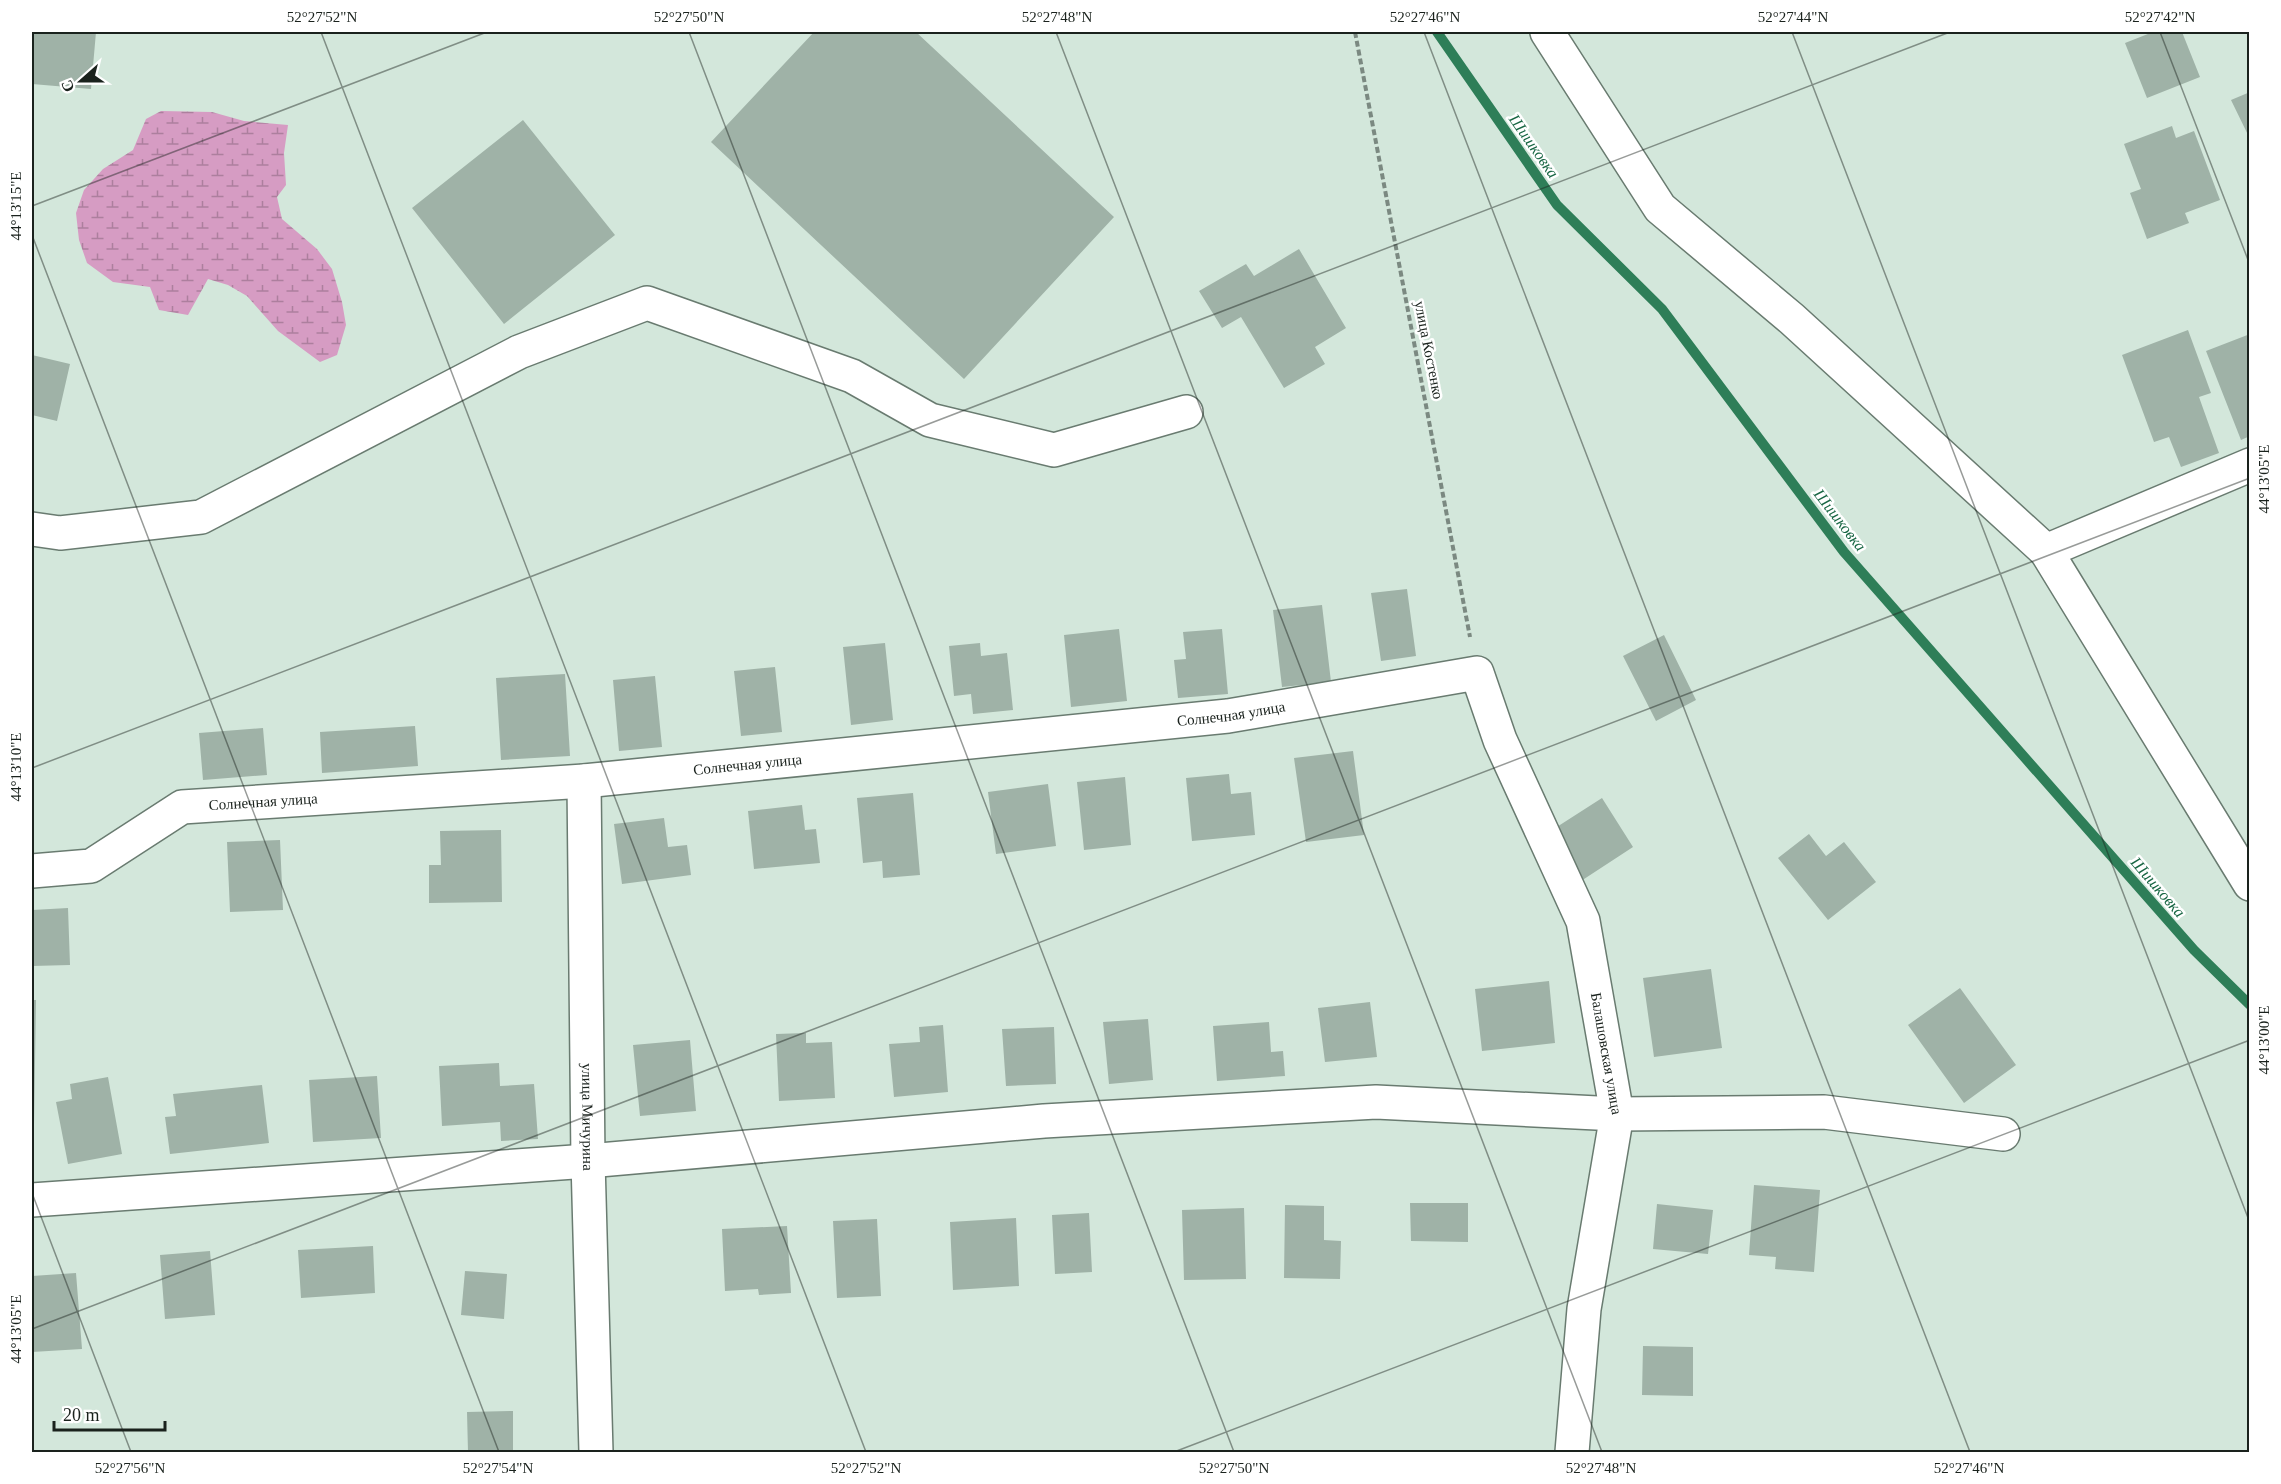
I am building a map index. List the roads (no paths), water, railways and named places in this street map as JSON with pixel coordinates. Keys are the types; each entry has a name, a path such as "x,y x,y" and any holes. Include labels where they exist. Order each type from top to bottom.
{"street":[{"path":"1547,32 1660,208 1792,319 2046,551 2250,884"},
{"path":"32,529 60,533 201,517 519,352 647,303 852,376 930,420 1054,450 1186,412"},
{"path":"2046,551 2250,465"},
{"name":"Солнечная улица","path":"32,871 92,866 182,807 584,781 1228,716 1477,674"},
{"name":"Балашовская улица","path":"1477,674 1500,740 1583,921 1617,1114 1584,1309 1572,1452"},
{"name":"улица Мичурина","path":"584,781 588,1161 596,1452"},
{"path":"32,1200 588,1161 1044,1120 1376,1102 1617,1114 1824,1112 2003,1134"}],"waterway":[{"name":"Шишковка","path":"1437,32 1557,205 1662,309 1844,552 2194,950 2250,1005"}]}
